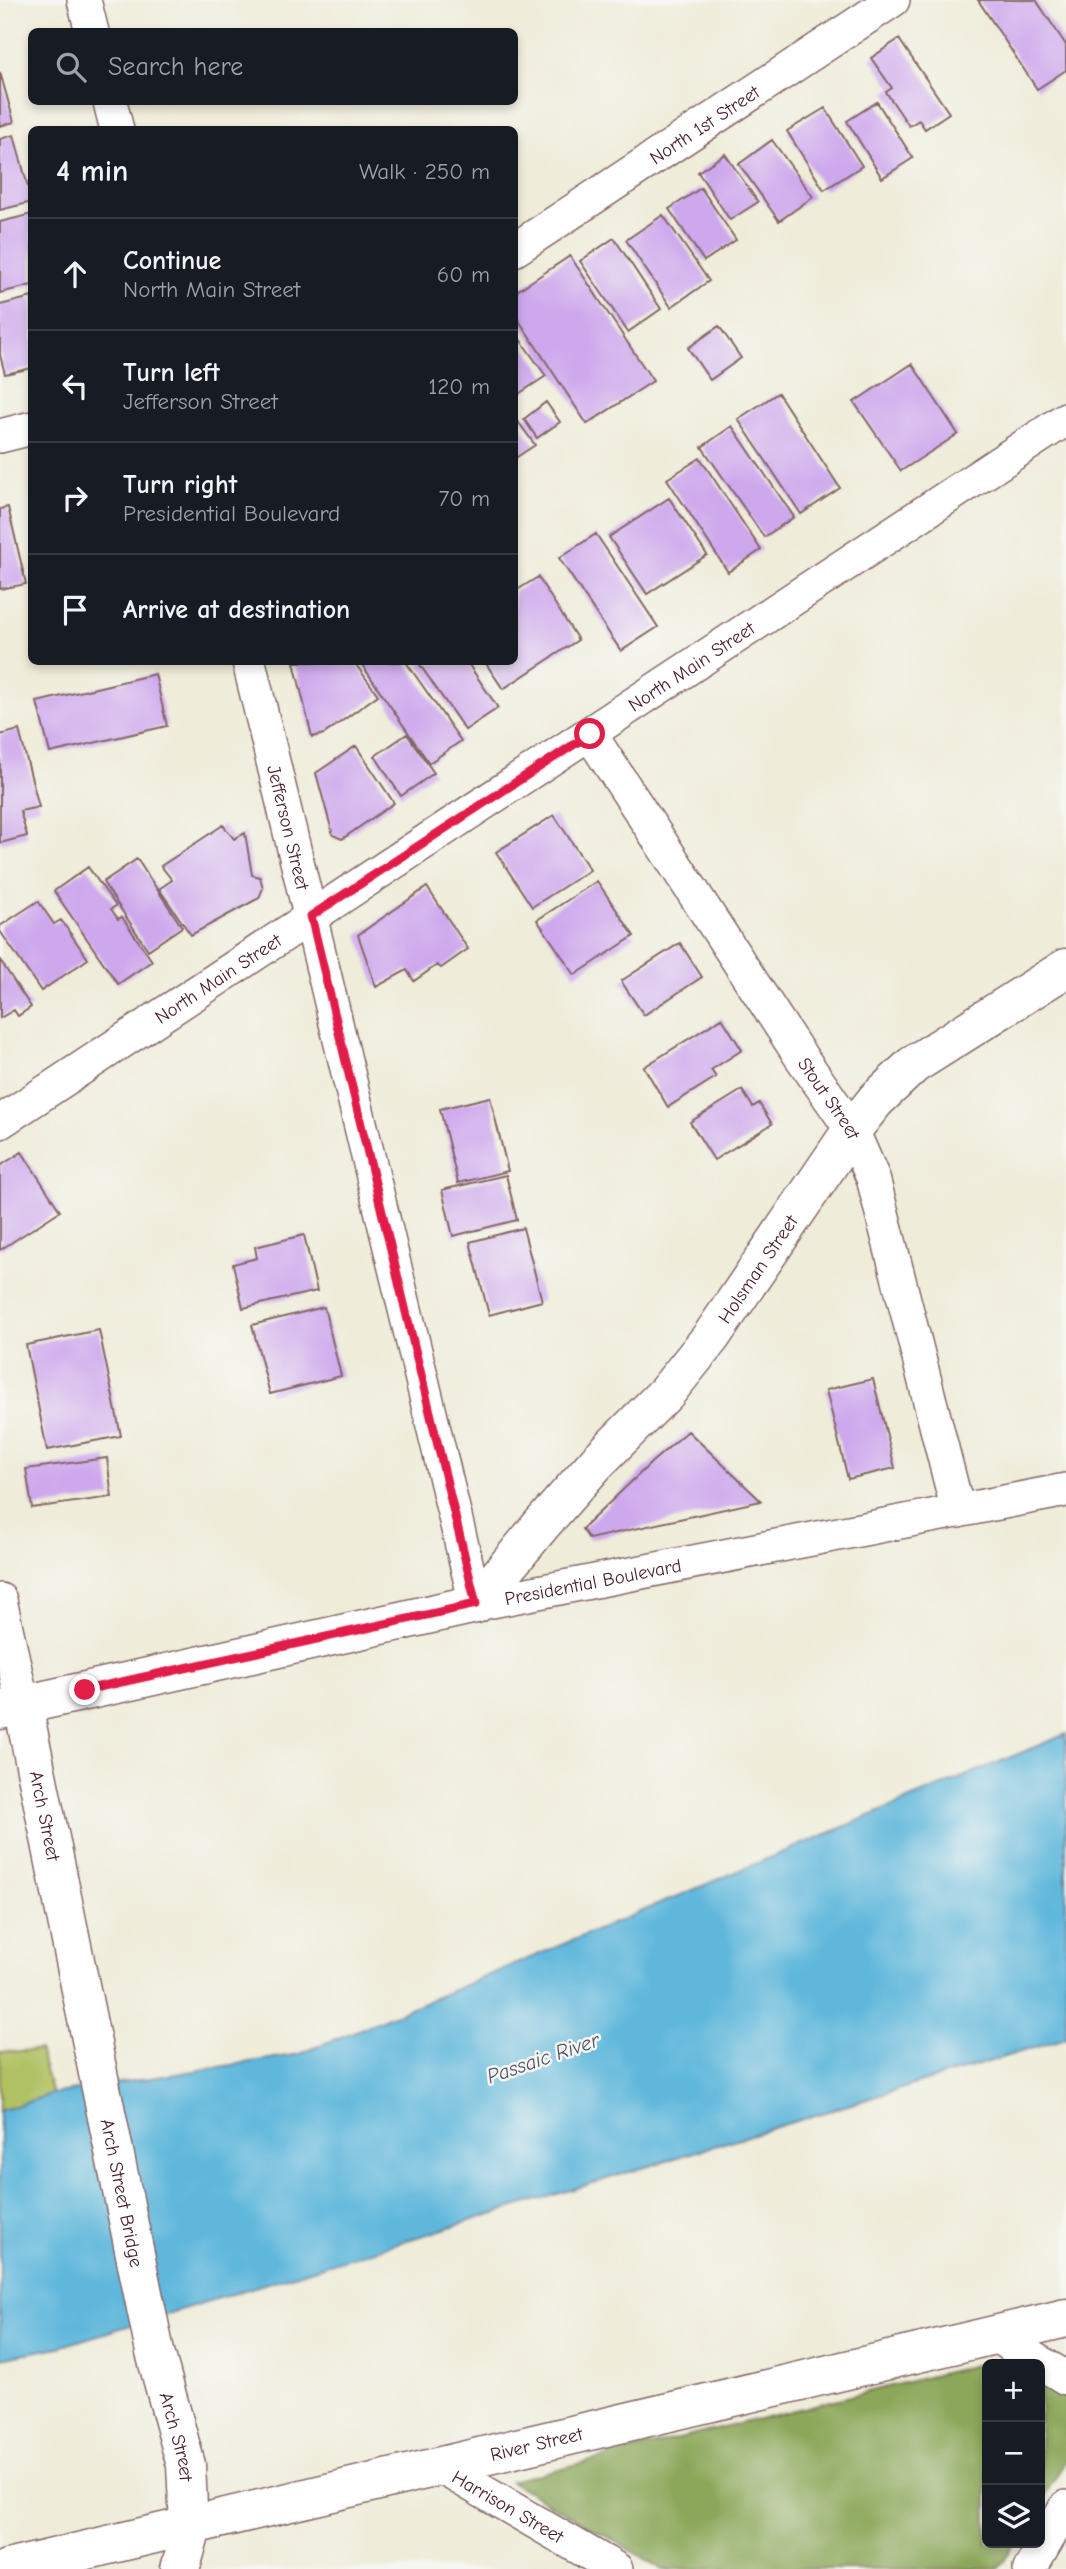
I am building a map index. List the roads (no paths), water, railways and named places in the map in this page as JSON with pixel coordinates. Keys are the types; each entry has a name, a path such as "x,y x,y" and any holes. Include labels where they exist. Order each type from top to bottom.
{"street":[{"path":"84,0 91,28"},
{"name":"North 1st Street","path":"518,247 893,0"},
{"path":"111,105 116,126"},
{"name":"North Main Street","path":"0,1122 1066,419"},
{"path":"0,436 28,429"},
{"name":"Jefferson Street","path":"250,665 476,1604"},
{"name":"Stout Street","path":"590,734 799,1054 852,1130 873,1178 958,1511"},
{"name":"Holsman Street","path":"476,1604 542,1524 597,1462 666,1393 711,1337 852,1130 876,1100 913,1065 1066,968"},
{"name":"Presidential Boulevard","path":"11,1708 476,1604 1066,1490"},
{"name":"Arch Street","path":"0,1600 11,1708 91,2033"},
{"name":"Arch Street Bridge","path":"91,2033 156,2352"},
{"name":"River Street","path":"7,2569 1066,2318"},
{"path":"995,2335 1066,2378"},
{"name":"Arch Street","path":"156,2352 186,2465 189,2539 180,2569"},
{"name":"Harrison Street","path":"439,2466 616,2569"},
{"path":"1030,2569 1066,2507"}],"water":[{"name":"Passaic River","path":"1066,1734 1066,2038 59,2347 0,2358 0,2111 52,2094 300,2054"}]}
